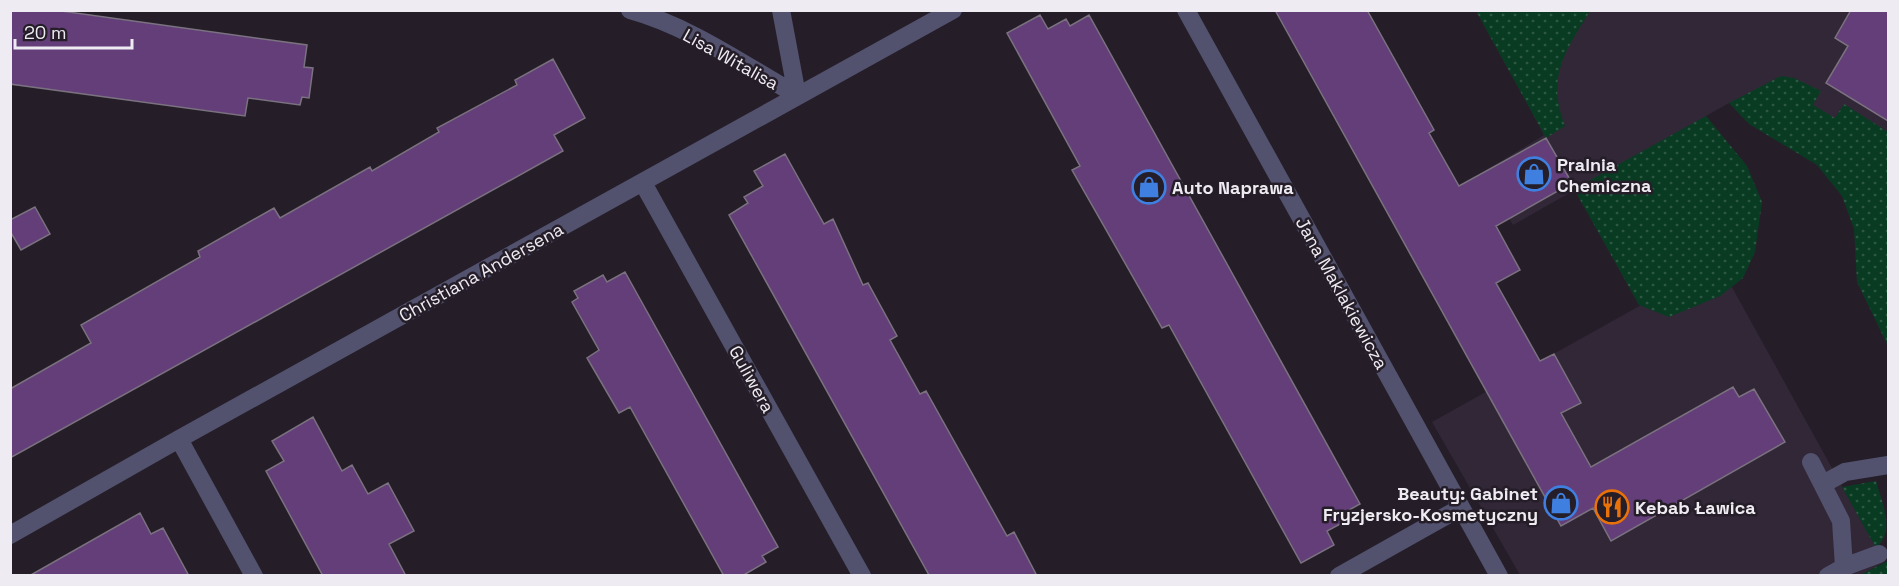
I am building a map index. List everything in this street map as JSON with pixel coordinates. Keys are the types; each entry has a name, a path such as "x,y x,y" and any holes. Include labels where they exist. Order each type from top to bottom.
{"street":[{"name":"Lisa Witalisa","path":"630,10 716,48 797,95"},
{"path":"781,10 797,95"},
{"name":"Christiana Andersena","path":"10,535 953,10"},
{"name":"Jana Maklakiewicza","path":"1186,10 1498,576"},
{"name":"Guliwera","path":"643,183 862,576"},
{"path":"179,439 254,576"},
{"path":"1811,462 1841,521 1836,571 1879,554"},
{"path":"1823,484 1845,472 1888,465"},
{"path":"1339,576 1460,508"}],"shaded area":[{"path":"1576,11 1888,11 1888,197 1729,103 1513,225 1483,172 1544,135 1524,97"},
{"path":"1718,262 1884,562 1860,576 1520,575 1432,422"}],"green space":[{"path":"1476,11 1590,11 1566,52 1558,79 1557,93 1565,126 1546,138"},
{"path":"1781,76 1794,78 1821,91 1813,105 1835,118 1844,104 1888,132 1888,346 1857,282 1854,229 1842,196 1817,165 1749,124 1729,103"},
{"path":"1706,116 1747,166 1762,202 1755,252 1743,278 1720,296 1669,317 1639,305 1574,189"},
{"path":"1876,481 1884,507 1886,525 1882,541 1876,548 1842,487"},
{"path":"1888,561 1888,575 1860,575"}],"building":[{"path":"10,10 54,10 307,45 304,67 313,68 309,98 302,97 300,105 248,98 245,116 10,84"},
{"path":"1275,10 1367,10 1434,130 1429,133 1459,186 1546,138 1572,183 1496,226 1520,270 1496,283 1540,361 1554,354 1581,403 1561,413 1591,467 1733,387 1739,397 1754,389 1785,442 1611,541 1593,508 1561,526"},
{"path":"1851,10 1888,10 1888,121 1826,83 1848,46 1835,38"},
{"path":"1040,15 1048,29 1066,19 1070,26 1089,15 1360,504 1340,515 1344,522 1327,531 1334,545 1301,563 1169,325 1162,328 1072,170 1080,166 1007,33"},
{"path":"553,59 585,118 554,135 563,151 10,458 10,389 91,343 81,325 200,257 198,251 274,208 280,218 370,167 372,171 439,132 437,128 517,85 515,80"},
{"path":"785,154 824,224 833,219 863,285 868,283 897,336 890,340 920,394 926,391 1007,536 1014,532 1037,576 929,575 729,215 748,203 744,197 763,186 754,171"},
{"path":"35,207 50,234 21,250 10,231 10,220"},
{"path":"625,272 778,547 762,556 766,562 742,576 724,576 630,407 619,413 587,358 599,350 572,302 578,298 574,291 603,275 607,282"},
{"path":"313,417 342,471 352,465 368,494 388,483 414,531 389,544 406,576 323,576 266,471 284,461 272,441"},
{"path":"140,513 151,534 163,528 189,576 29,576"}],"place":[{"name":"Pralnia Chemiczna","path":"1534,174"},
{"name":"Auto Naprawa","path":"1149,187"},
{"name":"Beauty: Gabinet Fryzjersko-Kosmetyczny","path":"1561,503"},
{"name":"Kebab Ławica","path":"1612,507"}]}
